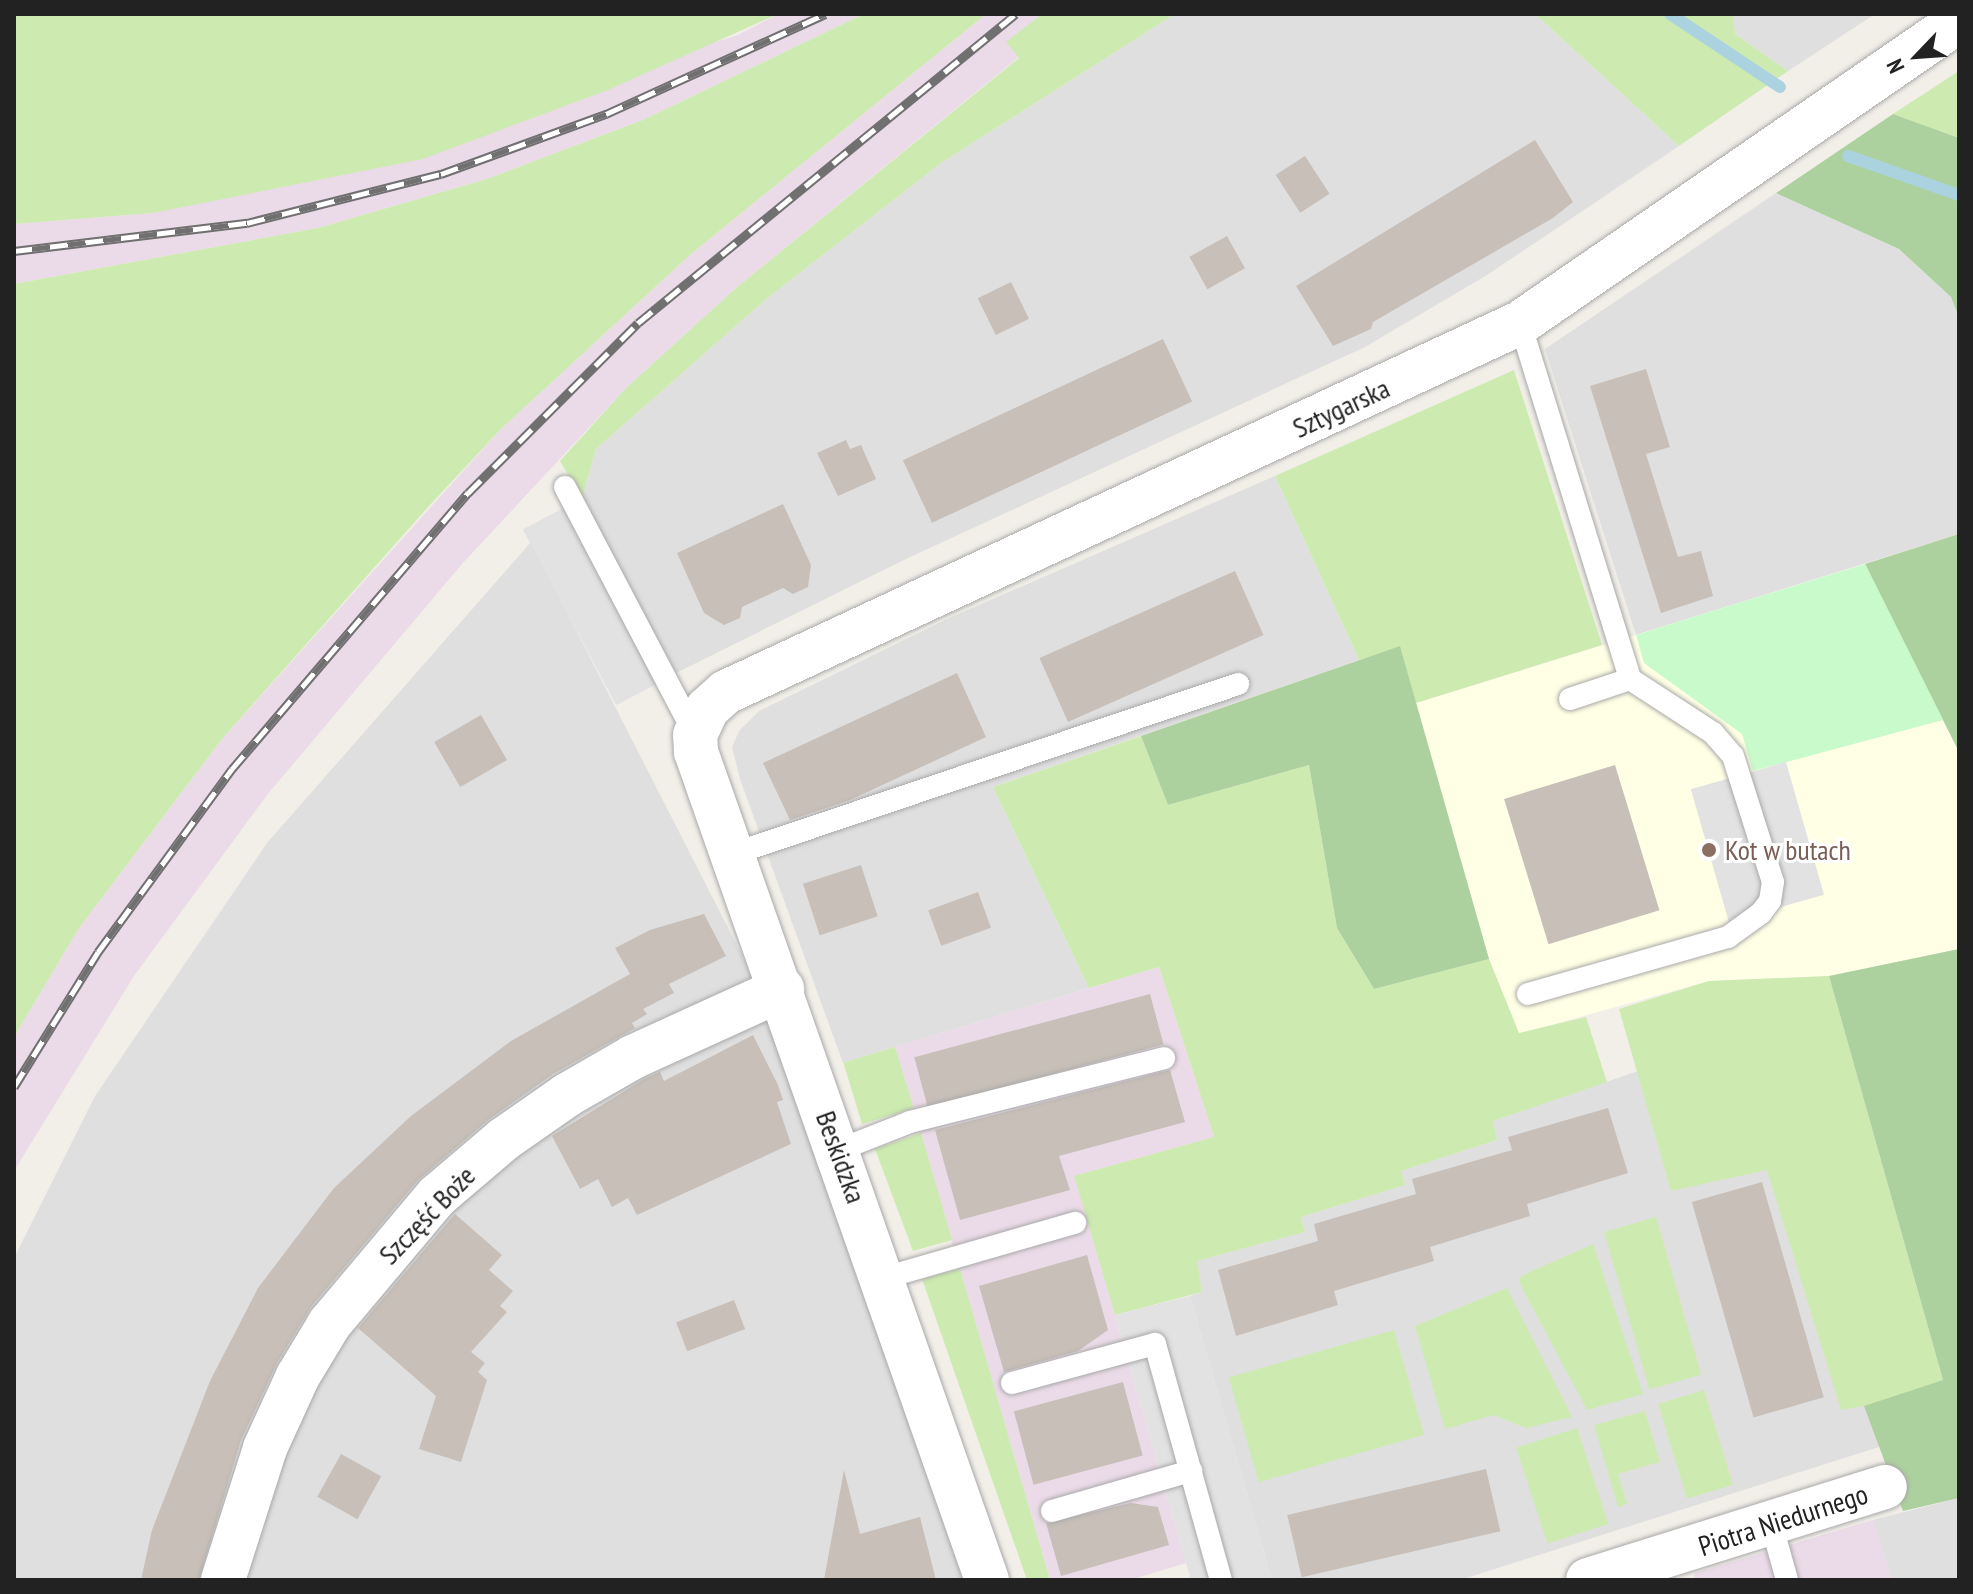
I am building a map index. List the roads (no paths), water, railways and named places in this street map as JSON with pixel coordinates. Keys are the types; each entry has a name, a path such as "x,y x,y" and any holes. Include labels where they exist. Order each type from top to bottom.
{"street":[{"name":"Sztygarska","path":"695,735 707,709 726,692 1520,323 1959,21"},
{"name":"Beskidzka","path":"695,735 733,854 884,1278 987,1580"},
{"name":"Szczęść Boże","path":"223,1580 265,1448 298,1376 330,1323 437,1196 504,1139 567,1095 633,1057 782,989"},
{"name":"Piotra Niedurnego","path":"1588,1580 1648,1572 1771,1523 1885,1487"}],"lane":[{"path":"1520,323 1630,679 1713,733 1733,756 1773,882 1770,901 1728,937 1528,994"},
{"path":"565,487 695,735"},
{"path":"1570,699 1630,679"},
{"path":"733,854 1238,684"},
{"path":"839,1150 910,1122 1164,1058"},
{"path":"884,1278 1075,1223"},
{"path":"1012,1383 1155,1344 1221,1580"},
{"path":"1052,1511 1191,1471"},
{"path":"1771,1523 1787,1580"}],"waterway":[{"path":"1670,14 1780,87"},
{"path":"1848,156 1959,195"}],"railway":[{"path":"14,251 247,223 441,174 606,114 825,14"},
{"path":"14,1087 98,952 232,769 468,493 638,323 1016,14"}],"place":[{"name":"Kot w butach","path":"1709,850"}]}
